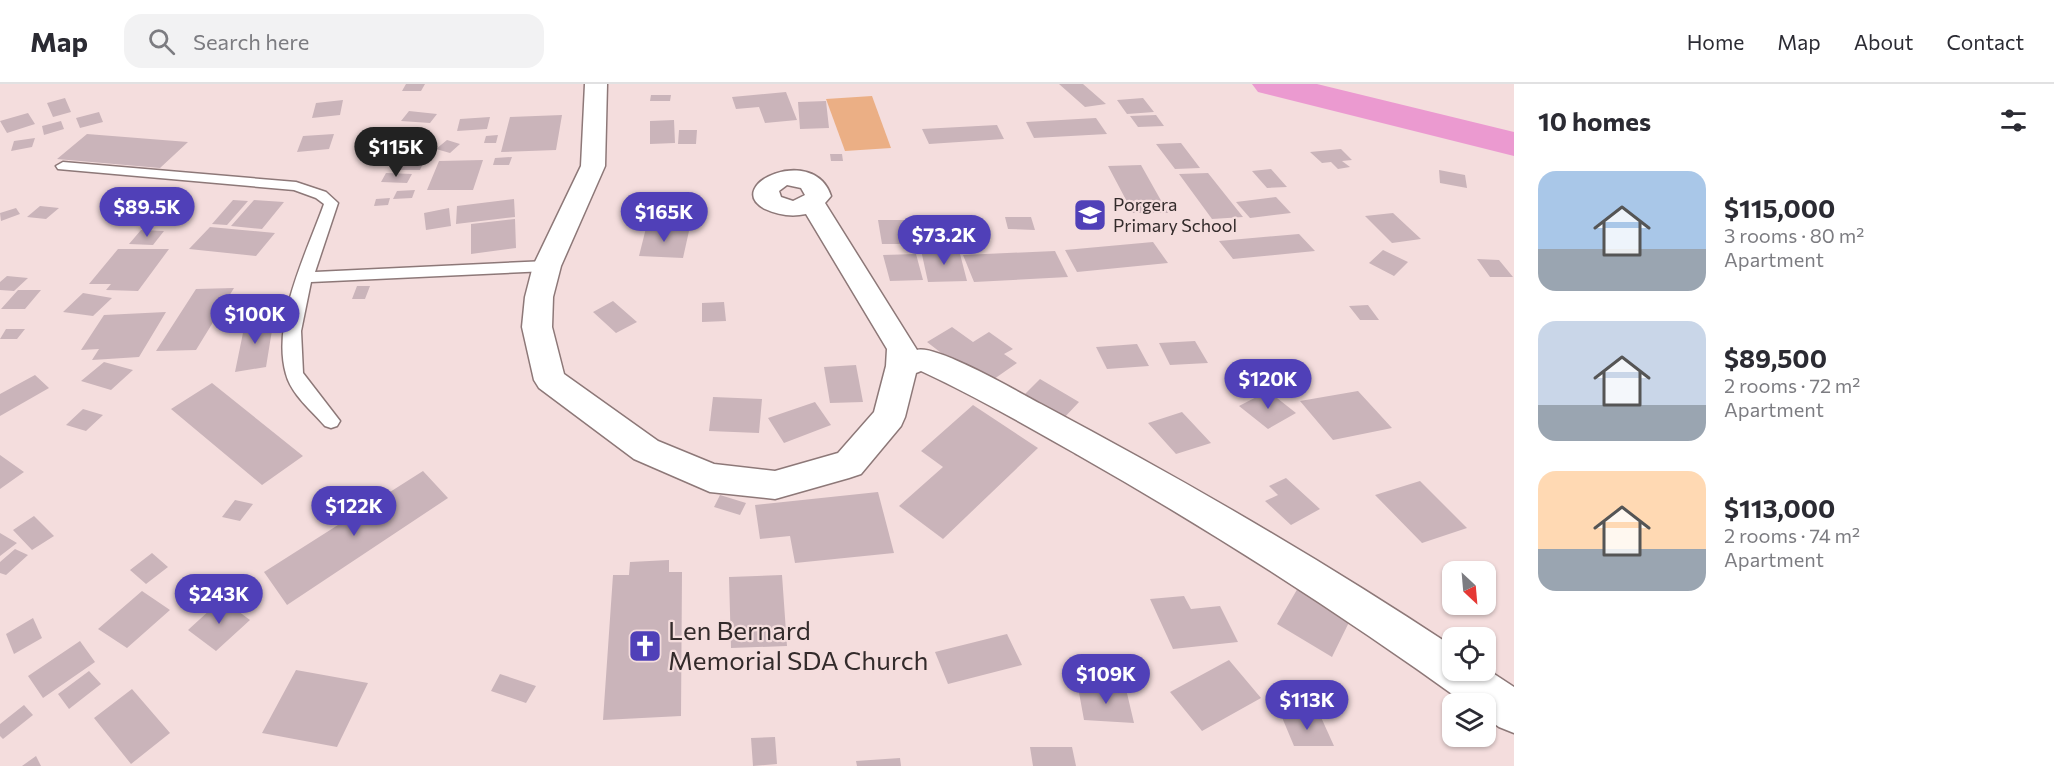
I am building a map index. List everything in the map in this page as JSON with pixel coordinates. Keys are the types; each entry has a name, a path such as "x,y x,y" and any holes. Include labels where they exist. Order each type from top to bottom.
{"street":[{"path":"596,84 592,166 547,266 539,297 537,327 550,380 646,450 710,478 775,485 849,464 889,417 902,366 902,349 812,203"},
{"path":"902,366 923,359 961,375 1174,491 1349,598 1442,663"},
{"path":"1468,681 1514,712"}],"lane":[{"path":"63,166 296,186 321,195 331,203 304,278 292,329 294,375 331,421"},
{"path":"304,278 547,266"}],"shaded area":[{"path":"872,96 891,148 845,151 826,99"}],"building":[{"path":"406,84 425,84 421,91 402,91"},
{"path":"1059,84 1083,84 1106,104 1085,107"},
{"path":"786,92 797,120 765,123 759,107 736,109 732,97"},
{"path":"651,95 671,95 670,101 650,101"},
{"path":"65,98 71,112 53,117 47,103"},
{"path":"1143,98 1154,112 1127,114 1117,100"},
{"path":"343,100 340,115 312,118 316,103"},
{"path":"826,101 829,128 800,129 798,102"},
{"path":"409,111 437,114 430,123 401,121"},
{"path":"99,112 103,122 80,128 76,118"},
{"path":"28,113 35,124 7,133 0,121"},
{"path":"562,115 556,150 501,152 510,117"},
{"path":"1156,115 1164,126 1138,127 1130,116"},
{"path":"490,117 487,129 457,131 460,119"},
{"path":"1096,118 1107,134 1034,138 1026,122"},
{"path":"674,120 675,143 650,144 650,121"},
{"path":"61,121 64,129 44,135 42,126"},
{"path":"997,125 1004,139 929,144 922,129"},
{"path":"679,130 697,130 696,144 678,144"},
{"path":"87,134 188,142 160,168 57,159"},
{"path":"334,134 329,149 297,152 303,136"},
{"path":"498,135 496,143 484,143 486,136"},
{"path":"35,138 32,147 11,151 14,141"},
{"path":"447,140 460,144 450,153 436,149"},
{"path":"1181,143 1200,168 1175,169 1156,144"},
{"path":"1341,149 1352,160 1342,161 1350,167 1338,169 1331,162 1322,163 1310,152"},
{"path":"830,154 842,154 843,161 831,161"},
{"path":"512,157 509,165 493,165 495,158"},
{"path":"400,159 425,159 420,170 395,170"},
{"path":"483,160 473,190 427,190 439,161"},
{"path":"1141,165 1168,213 1133,213 1108,166"},
{"path":"1271,169 1287,187 1267,188 1252,171"},
{"path":"1439,170 1465,175 1467,188 1440,183"},
{"path":"386,173 412,174 407,183 381,182"},
{"path":"1208,173 1243,217 1212,219 1179,174"},
{"path":"415,190 412,198 393,199 397,191"},
{"path":"1276,197 1291,213 1250,218 1236,202"},
{"path":"390,198 388,205 374,206 376,199"},
{"path":"514,199 515,217 456,224 457,206"},
{"path":"233,200 248,201 227,225 212,224"},
{"path":"254,200 284,202 262,229 231,226"},
{"path":"136,205 151,208 140,216 125,213"},
{"path":"40,206 59,208 46,219 27,217"},
{"path":"16,208 20,214 1,221 0,213"},
{"path":"449,208 451,226 426,230 424,213"},
{"path":"1393,213 1421,239 1392,243 1365,216"},
{"path":"1005,217 1031,217 1035,230 1008,229"},
{"path":"515,219 516,248 471,254 471,224"},
{"path":"878,220 936,220 941,244 882,244"},
{"path":"210,227 275,233 256,256 189,249"},
{"path":"646,228 689,231 683,258 639,256"},
{"path":"141,230 164,231 153,245 129,244"},
{"path":"1299,234 1315,251 1233,259 1219,241"},
{"path":"1153,242 1168,263 1077,272 1065,250"},
{"path":"118,249 169,249 138,291 106,290 111,284 89,284"},
{"path":"921,250 959,250 967,281 928,282"},
{"path":"1383,250 1408,262 1394,276 1369,263"},
{"path":"1055,251 1068,277 974,282 963,255"},
{"path":"916,254 923,280 890,281 883,255"},
{"path":"1477,259 1499,260 1513,277 1490,277"},
{"path":"7,276 28,278 14,291 0,290 0,282"},
{"path":"357,286 370,286 365,299 352,299"},
{"path":"234,288 196,350 156,351 196,289"},
{"path":"18,290 41,290 25,309 1,309"},
{"path":"83,293 112,298 93,316 63,312"},
{"path":"613,301 637,322 616,333 593,312"},
{"path":"724,302 726,321 702,322 702,303"},
{"path":"1368,305 1379,320 1360,320 1349,306"},
{"path":"166,312 139,357 92,360 99,349 81,350 104,315"},
{"path":"274,318 266,367 235,372 245,323"},
{"path":"952,327 973,342 989,332 1013,349 1004,354 1017,363 984,386 927,342"},
{"path":"6,329 25,329 17,339 0,339"},
{"path":"1195,341 1208,363 1170,365 1159,343"},
{"path":"1137,344 1149,366 1107,369 1096,347"},
{"path":"104,362 133,370 111,390 81,381"},
{"path":"856,365 863,402 830,403 824,367"},
{"path":"35,375 49,388 0,416 0,394"},
{"path":"1040,379 1079,402 1062,420 1023,396"},
{"path":"212,383 303,456 262,485 171,409"},
{"path":"1268,391 1296,413 1268,429 1239,406"},
{"path":"1358,391 1392,428 1333,440 1300,401"},
{"path":"713,397 762,399 759,433 709,431"},
{"path":"815,402 831,425 784,443 768,418"},
{"path":"973,405 1038,448 943,539 899,506 943,467 921,451"},
{"path":"83,409 103,415 86,431 66,425"},
{"path":"1182,412 1211,443 1176,454 1148,423"},
{"path":"0,455 24,472 0,489"},
{"path":"423,471 448,498 287,605 264,572"},
{"path":"1286,478 1320,509 1291,525 1265,501 1278,495 1269,486"},
{"path":"1420,481 1467,528 1422,543 1375,495"},
{"path":"878,492 894,553 795,563 790,536 760,539 755,505"},
{"path":"720,495 746,503 740,515 714,507"},
{"path":"235,500 253,504 240,521 222,517"},
{"path":"34,516 54,536 32,550 13,530"},
{"path":"0,533 17,543 0,556"},
{"path":"15,549 28,555 6,575 0,573 0,562"},
{"path":"152,553 168,567 146,584 130,570"},
{"name":"Len Bernard Memorial SDA Church","path":"669,560 669,572 682,572 681,716 603,720 613,575 629,575 630,562"},
{"path":"782,575 787,646 731,648 729,577"},
{"path":"1302,581 1354,612 1332,657 1277,624"},
{"path":"142,591 170,610 127,648 98,629"},
{"path":"1184,596 1191,609 1220,606 1238,642 1173,649 1150,599"},
{"path":"222,599 250,620 216,651 188,630"},
{"path":"33,618 42,638 14,654 6,634"},
{"path":"1007,634 1022,665 948,684 935,652"},
{"path":"80,641 95,662 43,698 28,676"},
{"path":"1229,660 1261,698 1202,731 1170,692"},
{"path":"296,670 368,683 337,747 262,733"},
{"path":"89,671 101,684 69,709 58,694"},
{"path":"500,674 536,686 526,703 491,691"},
{"path":"1078,687 1126,689 1134,723 1084,720"},
{"path":"132,689 170,733 131,764 94,718"},
{"path":"24,705 33,715 3,739 0,736 0,724"},
{"path":"1281,715 1320,715 1334,746 1294,746"},
{"path":"775,737 777,764 753,766 751,738"},
{"path":"1030,747 1072,747 1076,766 1033,766"},
{"path":"36,756 41,766 22,766"},
{"path":"900,758 901,766 857,766 856,761"}],"waterway":[{"path":"1271,84 1514,144"}],"place":[{"name":"Porgera Primary School","path":"1090,215"},
{"name":"Len Bernard Memorial SDA Church","path":"645,646"}]}
